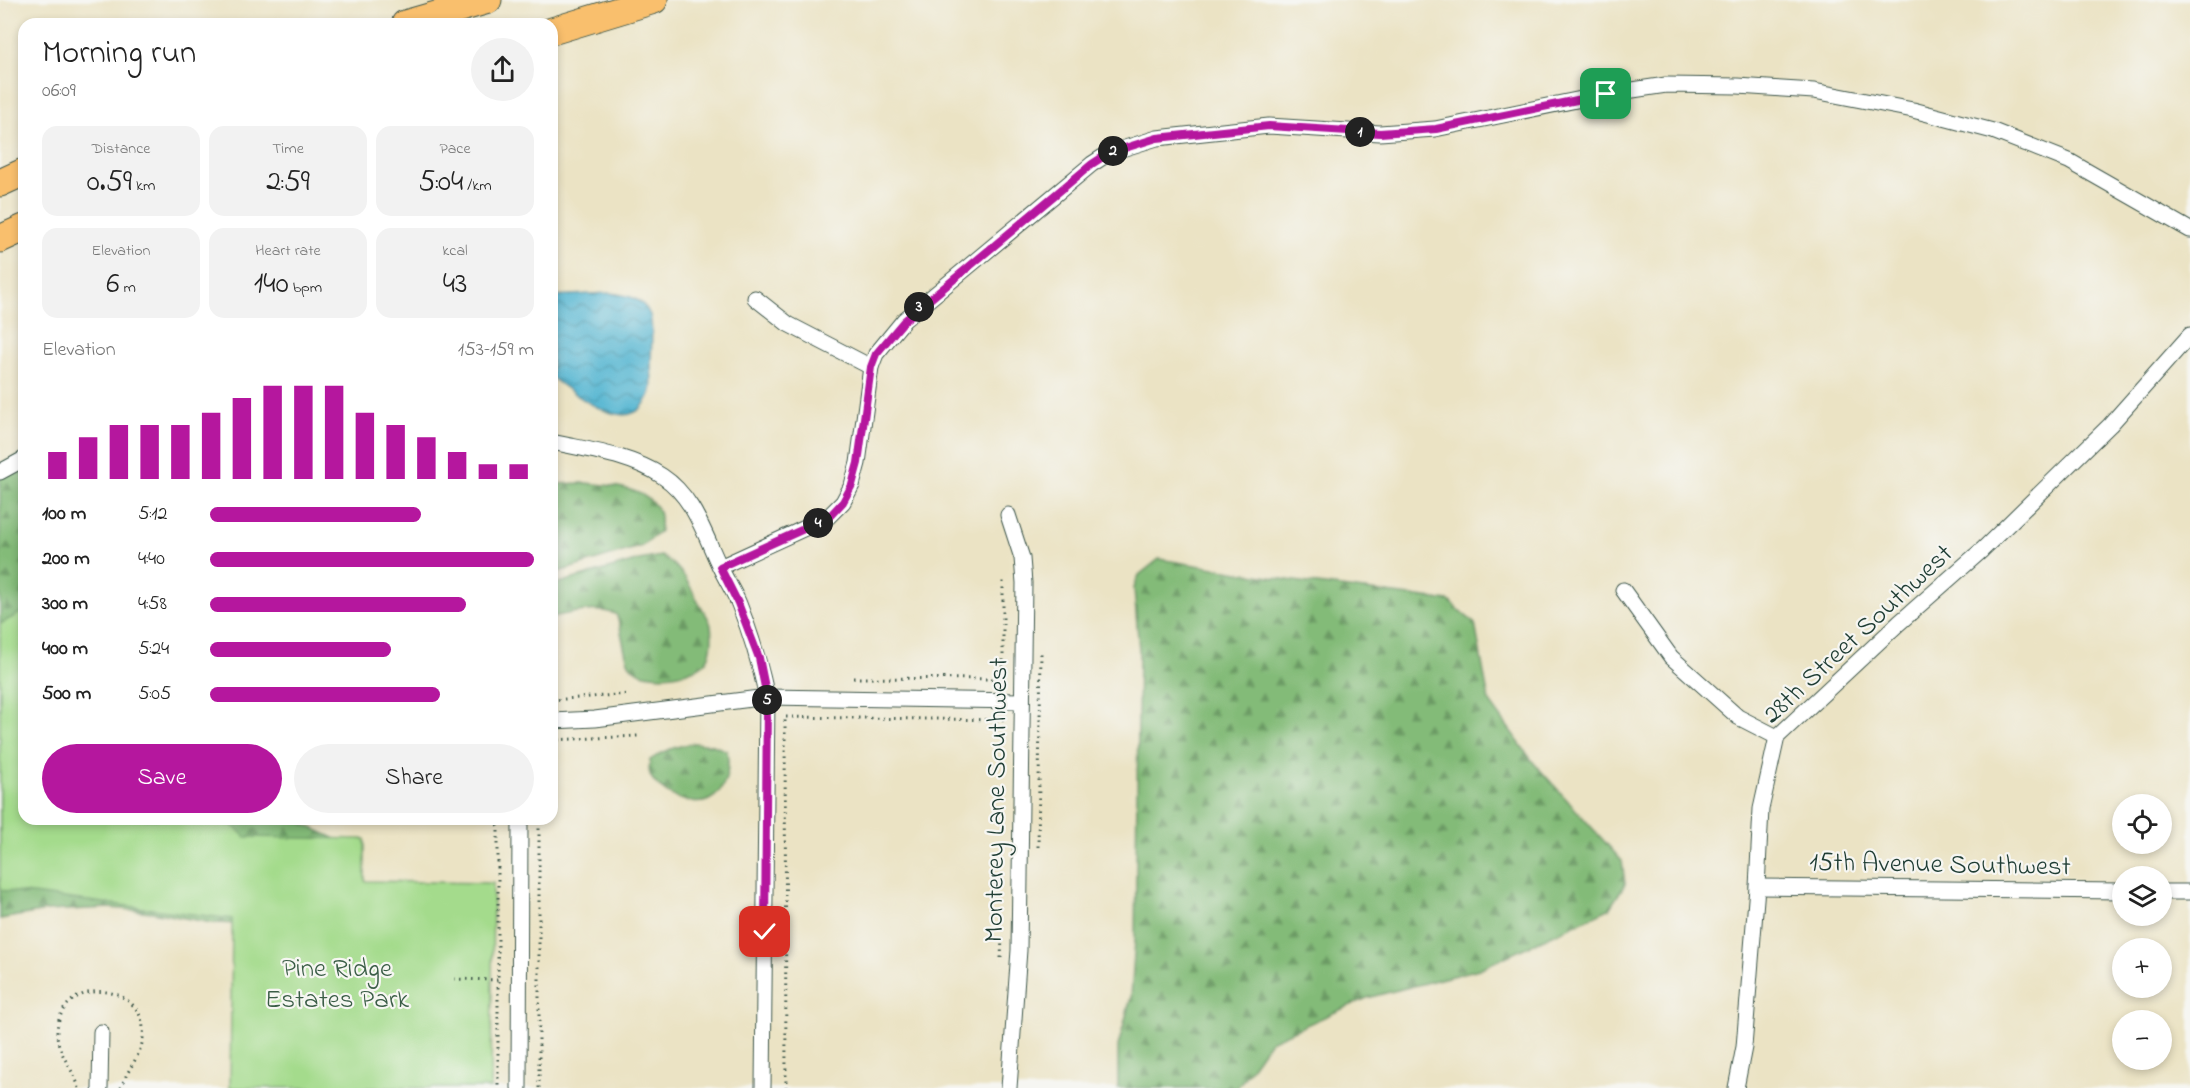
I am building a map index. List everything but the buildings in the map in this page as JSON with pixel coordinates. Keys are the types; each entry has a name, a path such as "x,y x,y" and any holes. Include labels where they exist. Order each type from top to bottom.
{"highway":[{"path":"426,18 488,0"},
{"path":"558,29 654,0"},
{"path":"0,183 18,175"},
{"path":"0,239 18,231"}],"street":[{"path":"720,567 828,518 843,502 852,485 858,463 871,367 880,348 904,321 1092,164 1109,153 1157,138 1269,126 1380,133 1436,129 1606,94 1666,85 1738,86 1814,91 1913,110 1993,131 2068,161 2190,230"},
{"path":"755,298 788,324 871,367"},
{"name":"28th Street Southwest","path":"1736,1088 1744,1047 1761,809 1777,737 1899,623 1982,550 2110,425 2190,335"},
{"path":"558,443 613,456 660,474 686,498 697,515 738,603 759,658 767,697 763,1088"},
{"path":"0,472 18,462"},
{"name":"Monterey Lane Southwest","path":"1008,515 1022,558 1024,583 1019,950 1009,1088"},
{"path":"1623,590 1671,657 1738,717 1777,737"},
{"path":"558,721 595,719 767,697 1022,701"},
{"path":"519,1088 520,825"},
{"name":"15th Avenue Southwest","path":"1757,887 2112,891"},
{"path":"2172,892 2190,892"},
{"path":"100,1088 101,1032"}],"path":[{"path":"853,678 1003,679 1003,579"},
{"path":"1041,652 1041,709"},
{"path":"558,700 629,694"},
{"path":"786,1088 785,717 1005,720"},
{"path":"558,740 638,735"},
{"path":"498,825 498,1088"},
{"path":"538,1088 539,825"},
{"path":"1001,964 1002,932"},
{"path":"454,979 498,980"}],"green space":[{"path":"18,456 18,825 306,825 343,842 247,924 212,923 152,912 110,908 46,911 0,919 0,465"},
{"path":"586,483 637,492 653,503 659,512 660,531 642,546 558,572 558,484"},
{"path":"661,556 675,566 684,576 708,617 712,630 709,655 702,665 693,670 668,676 656,676 635,670 627,658 616,614 592,611 558,616 558,583"},
{"path":"1159,559 1294,581 1449,601 1475,624 1489,701 1533,762 1622,861 1625,884 1609,909 1479,969 1367,998 1270,1041 1237,1088 1118,1088 1118,1046 1131,997 1135,940 1139,650 1134,588 1139,575"},
{"name":"Pine Ridge Estates Park","path":"18,614 18,825 231,825 246,837 365,839 365,881 493,883 491,1088 230,1088 232,919 0,890 0,624"},
{"path":"694,743 713,745 727,751 728,765 723,785 715,796 702,802 684,800 667,793 654,781 649,771 650,760 671,749"}],"water":[{"path":"610,293 637,300 646,308 651,317 652,385 649,398 642,407 633,413 621,415 609,412 583,400 558,382 558,296"}],"route":[{"path":"765,932 767,697 759,658 738,603 720,567 828,518 843,502 852,485 858,463 871,367 876,354 904,321 1092,164 1109,153 1133,144 1157,138 1269,126 1380,133 1436,129 1606,94"}]}
